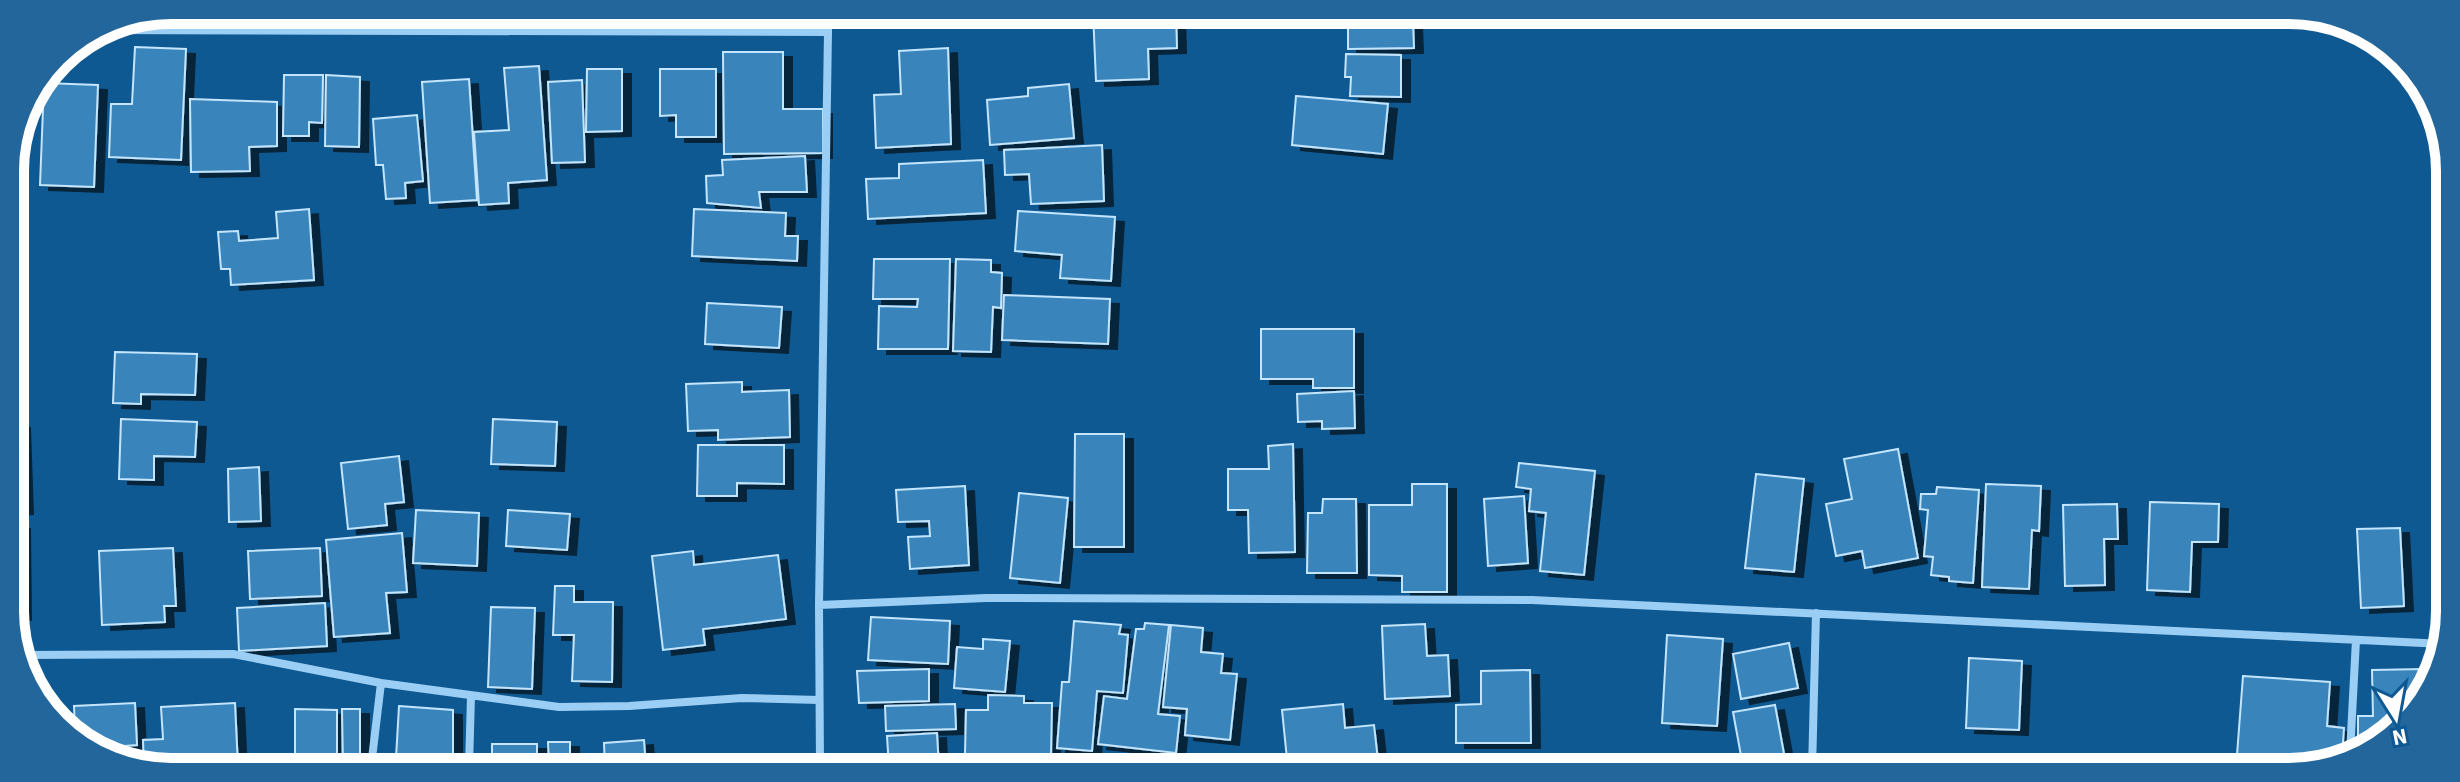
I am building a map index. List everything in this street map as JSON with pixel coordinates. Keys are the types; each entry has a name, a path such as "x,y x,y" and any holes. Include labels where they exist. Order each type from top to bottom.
{"street":[{"path":"820,758 819,605 828,24"},
{"path":"131,30 828,32"},
{"path":"819,605 986,598 1532,600 2432,643"},
{"path":"1812,758 1816,613"},
{"path":"2350,744 2356,640"},
{"path":"31,655 233,654 381,683 559,707 629,706 742,698 819,700"},
{"path":"372,758 381,683"},
{"path":"469,758 471,696"}],"building":[{"path":"1094,24 1176,24 1177,48 1148,49 1149,79 1096,81"},
{"path":"1348,24 1413,24 1414,48 1348,49"},
{"path":"135,47 186,49 181,160 109,157 111,104 132,104"},
{"path":"948,48 951,144 876,148 874,95 901,94 899,51"},
{"path":"723,52 783,52 783,109 823,109 823,153 724,154"},
{"path":"1346,54 1401,55 1401,97 1350,96 1351,77 1345,77"},
{"path":"539,66 547,180 508,183 509,203 479,205 474,132 509,130 504,68"},
{"path":"587,69 622,69 622,131 586,132"},
{"path":"660,69 716,69 716,137 676,137 676,115 660,116"},
{"path":"284,75 323,75 322,123 309,122 309,136 283,136"},
{"path":"326,75 360,77 359,147 325,146"},
{"path":"469,79 477,200 430,203 422,82"},
{"path":"582,80 585,162 552,163 548,82"},
{"path":"53,83 98,85 94,187 40,185 43,99"},
{"path":"1069,84 1074,138 990,145 987,100 1028,96 1028,88"},
{"path":"1296,96 1388,104 1383,154 1292,145"},
{"path":"190,99 277,102 277,146 249,147 250,171 191,172"},
{"path":"417,115 423,181 405,183 406,198 386,199 383,165 376,165 373,119"},
{"path":"1102,145 1104,201 1031,204 1029,174 1005,175 1004,150"},
{"path":"805,156 807,192 759,192 761,208 707,203 706,176 723,175 722,160"},
{"path":"983,160 986,213 868,219 866,179 899,178 899,164"},
{"path":"309,209 314,280 231,285 230,269 221,269 218,232 238,231 239,241 278,238 276,212"},
{"path":"694,209 786,213 785,236 798,236 797,261 692,256"},
{"path":"1018,211 1115,217 1111,281 1060,278 1062,255 1015,251"},
{"path":"874,259 950,259 948,349 878,349 879,306 917,307 918,299 873,299"},
{"path":"956,259 991,260 991,272 1002,273 1001,308 993,307 991,352 953,351"},
{"path":"1004,295 1110,299 1108,344 1002,340"},
{"path":"707,303 782,307 779,348 705,344"},
{"path":"1261,329 1354,329 1354,388 1313,388 1313,379 1261,379"},
{"path":"115,352 197,354 195,395 141,394 141,404 113,403"},
{"path":"742,382 742,392 789,390 790,437 718,440 718,430 688,431 686,384"},
{"path":"1354,391 1355,428 1322,429 1322,421 1298,422 1297,394"},
{"path":"121,419 197,422 195,457 154,456 154,480 119,479"},
{"path":"493,419 557,422 555,466 491,464"},
{"path":"1075,434 1124,434 1124,547 1074,547"},
{"path":"1293,444 1295,552 1249,553 1248,510 1228,510 1228,469 1269,469 1268,446"},
{"path":"698,445 784,445 784,484 737,483 737,496 697,496"},
{"path":"1898,449 1918,558 1865,568 1862,551 1836,556 1826,504 1852,499 1844,459"},
{"path":"399,456 404,502 385,504 387,525 348,529 341,463"},
{"path":"1519,463 1595,471 1584,575 1540,571 1546,513 1529,511 1531,489 1516,487"},
{"path":"259,467 261,521 229,522 228,469"},
{"path":"1756,474 1804,479 1794,572 1745,568"},
{"path":"1412,484 1447,484 1447,592 1402,592 1402,576 1369,575 1369,505 1412,505"},
{"path":"1986,484 2041,486 2039,531 2032,530 2029,589 1982,587"},
{"path":"965,486 969,565 910,569 908,537 930,536 929,521 898,522 896,490"},
{"path":"1937,487 1979,490 1973,583 1949,581 1949,577 1931,575 1933,557 1924,556 1928,510 1920,509 1921,494 1936,494"},
{"path":"1019,493 1068,498 1060,583 1010,578"},
{"path":"1524,496 1528,563 1488,566 1484,499"},
{"path":"1323,499 1356,499 1357,573 1307,573 1308,513 1322,513"},
{"path":"2150,502 2219,504 2218,542 2192,542 2190,592 2147,590"},
{"path":"2117,504 2118,539 2104,539 2105,585 2065,586 2063,505"},
{"path":"416,510 479,513 477,566 413,563"},
{"path":"508,510 570,514 567,550 506,546"},
{"path":"2400,528 2404,606 2361,608 2357,529"},
{"path":"402,533 407,592 386,593 390,633 334,637 326,540"},
{"path":"173,548 176,606 164,606 165,622 102,625 99,551"},
{"path":"320,548 322,596 250,599 248,551"},
{"path":"693,551 694,565 778,555 786,619 703,629 705,645 663,650 652,556"},
{"path":"555,586 574,586 574,602 613,602 612,682 572,681 574,635 553,635"},
{"path":"325,603 327,646 239,651 237,608"},
{"path":"491,607 535,608 532,689 488,687"},
{"path":"871,617 950,621 948,664 868,660"},
{"path":"1074,621 1121,625 1119,634 1128,635 1123,693 1097,691 1092,751 1057,748 1062,682 1069,682"},
{"path":"1145,623 1169,625 1158,714 1180,716 1176,753 1098,744 1104,696 1127,699 1136,629 1144,629"},
{"path":"1425,624 1427,656 1448,655 1450,696 1385,699 1382,626"},
{"path":"1171,625 1203,628 1201,652 1223,654 1221,673 1237,674 1230,740 1185,735 1187,709 1163,707"},
{"path":"1667,635 1723,639 1717,726 1662,723"},
{"path":"983,639 1010,641 1005,692 954,688 957,647 983,649"},
{"path":"1789,643 1798,688 1741,699 1733,654"},
{"path":"1969,658 2022,661 2019,730 1966,728"},
{"path":"929,669 929,701 859,703 857,671"},
{"path":"2424,669 2406,701 2386,722 2358,740 2358,716 2373,716 2372,670"},
{"path":"1530,670 1531,743 1456,743 1456,705 1481,704 1481,671"},
{"path":"2243,676 2330,682 2327,726 2344,728 2343,748 2299,758 2237,758"},
{"path":"988,695 1024,696 1024,703 1052,703 1051,755 965,754 966,710 988,710"},
{"path":"135,703 137,745 115,747 97,738 75,722 74,706"},
{"path":"235,703 238,758 144,755 143,740 163,739 161,707"},
{"path":"955,704 956,729 886,731 885,706"},
{"path":"1343,704 1345,728 1374,725 1378,758 1287,758 1282,710"},
{"path":"1775,705 1785,758 1741,758 1733,712"},
{"path":"399,706 453,710 453,755 396,758"},
{"path":"295,709 337,710 337,758 295,758"},
{"path":"342,709 360,709 360,758 343,758"},
{"path":"937,733 938,758 888,758 887,736"},
{"path":"644,740 645,758 605,758 604,743"},
{"path":"548,742 570,742 570,758 549,758"},
{"path":"492,744 537,744 537,758 492,758"}]}
